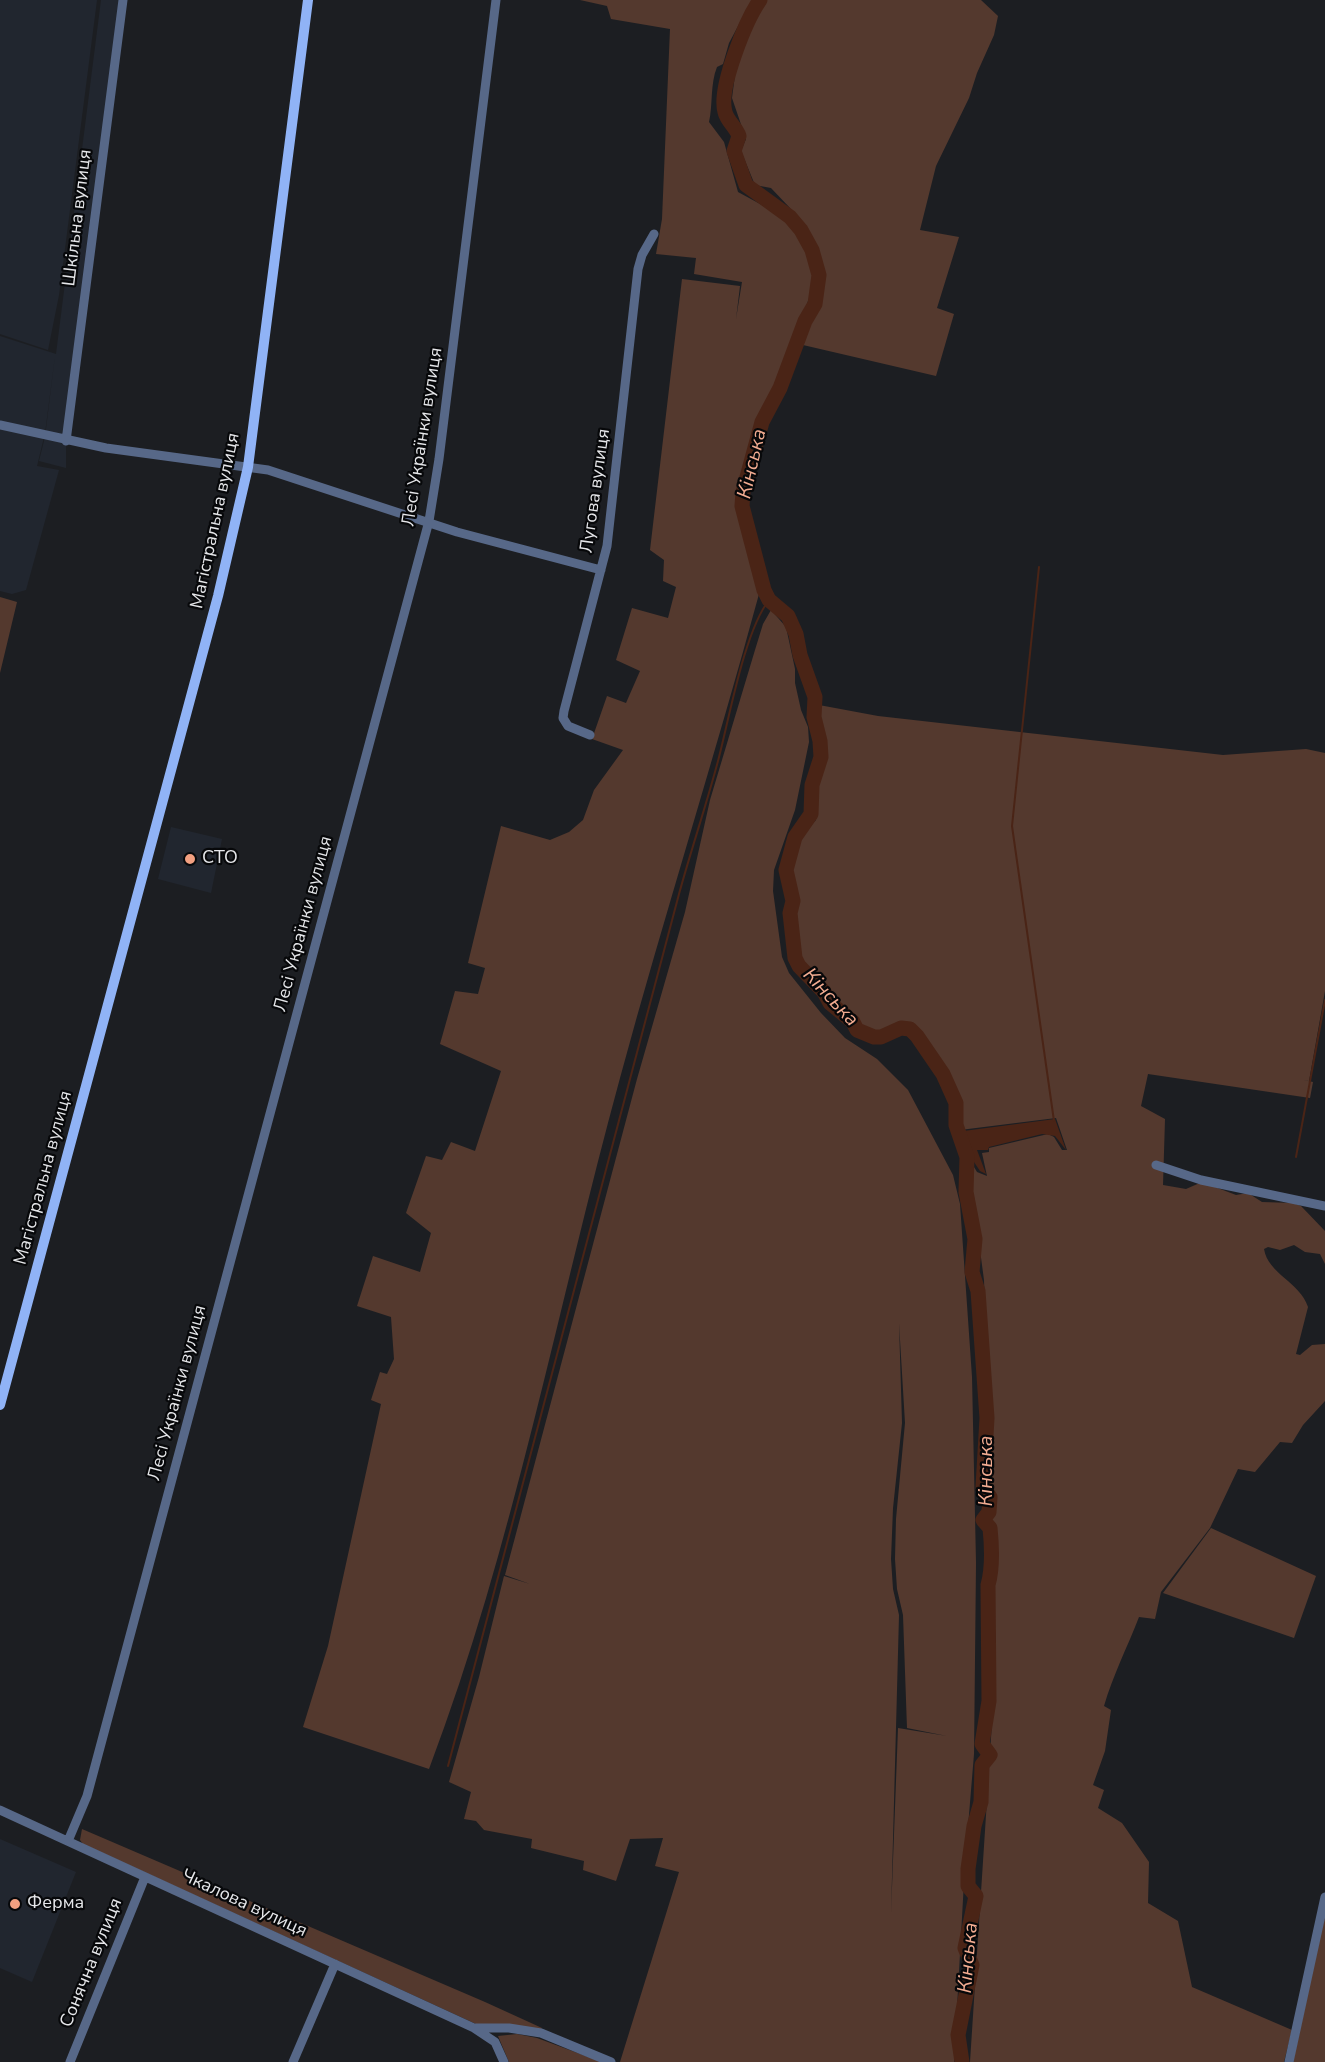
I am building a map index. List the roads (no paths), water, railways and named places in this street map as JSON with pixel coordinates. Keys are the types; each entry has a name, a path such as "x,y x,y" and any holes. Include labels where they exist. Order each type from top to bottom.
{"main road":[{"name":"Магістральна вулиця","path":"0,1405 218,596 249,467 308,0"}],"street":[{"name":"Шкільна вулиця","path":"66,441 123,0"},
{"name":"Лесі Українки вулиця","path":"68,1841 87,1796 429,521 440,459 496,0"},
{"name":"Лугова вулиця","path":"591,735 568,726 563,718 601,570 614,497 638,269 642,255 654,234"},
{"path":"0,425 66,441 276,472 429,521 601,570"},
{"path":"1156,1165 1201,1179 1325,1206"},
{"name":"Чкалова вулиця","path":"0,1810 474,2028 495,2042 504,2062"},
{"name":"Сонячна вулиця","path":"70,2062 144,1876"},
{"path":"1289,2062 1325,1897"},
{"path":"293,2062 335,1964"},
{"name":"Чкалова вулиця","path":"474,2028 509,2028 541,2034 611,2062"}],"waterway":[{"name":"Кінська","path":"760,0 741,38 729,71 724,101 725,112 739,136 734,151 746,185 790,217 801,230 812,250 819,275 815,304 805,321 780,388 762,422 743,492 742,506 764,590 769,600 788,616 796,634 800,655 815,697 814,717 821,757 812,785 811,814 795,837 786,870 793,901 790,913 795,958 799,966 824,992 830,1003 853,1022 857,1030 874,1037 881,1037 901,1028 910,1029 917,1036 943,1074 956,1103 956,1125 967,1157 966,1192 975,1239 972,1272 978,1291 987,1418 983,1487 990,1497 989,1512 983,1520 990,1528 992,1557 988,1585 989,1701 982,1744 990,1755 982,1765 981,1802 974,1826 968,1869 968,1886 976,1896 965,1948 972,1965 958,2035 962,2062"},
{"path":"1039,567 1012,826 1054,1121"},
{"path":"448,1766 679,894 718,761 738,677 752,633 769,600"},
{"path":"1296,1157 1325,1000"}],"place":[{"name":"СТО","path":"190,859"},
{"name":"Ферма","path":"15,1904"}]}
